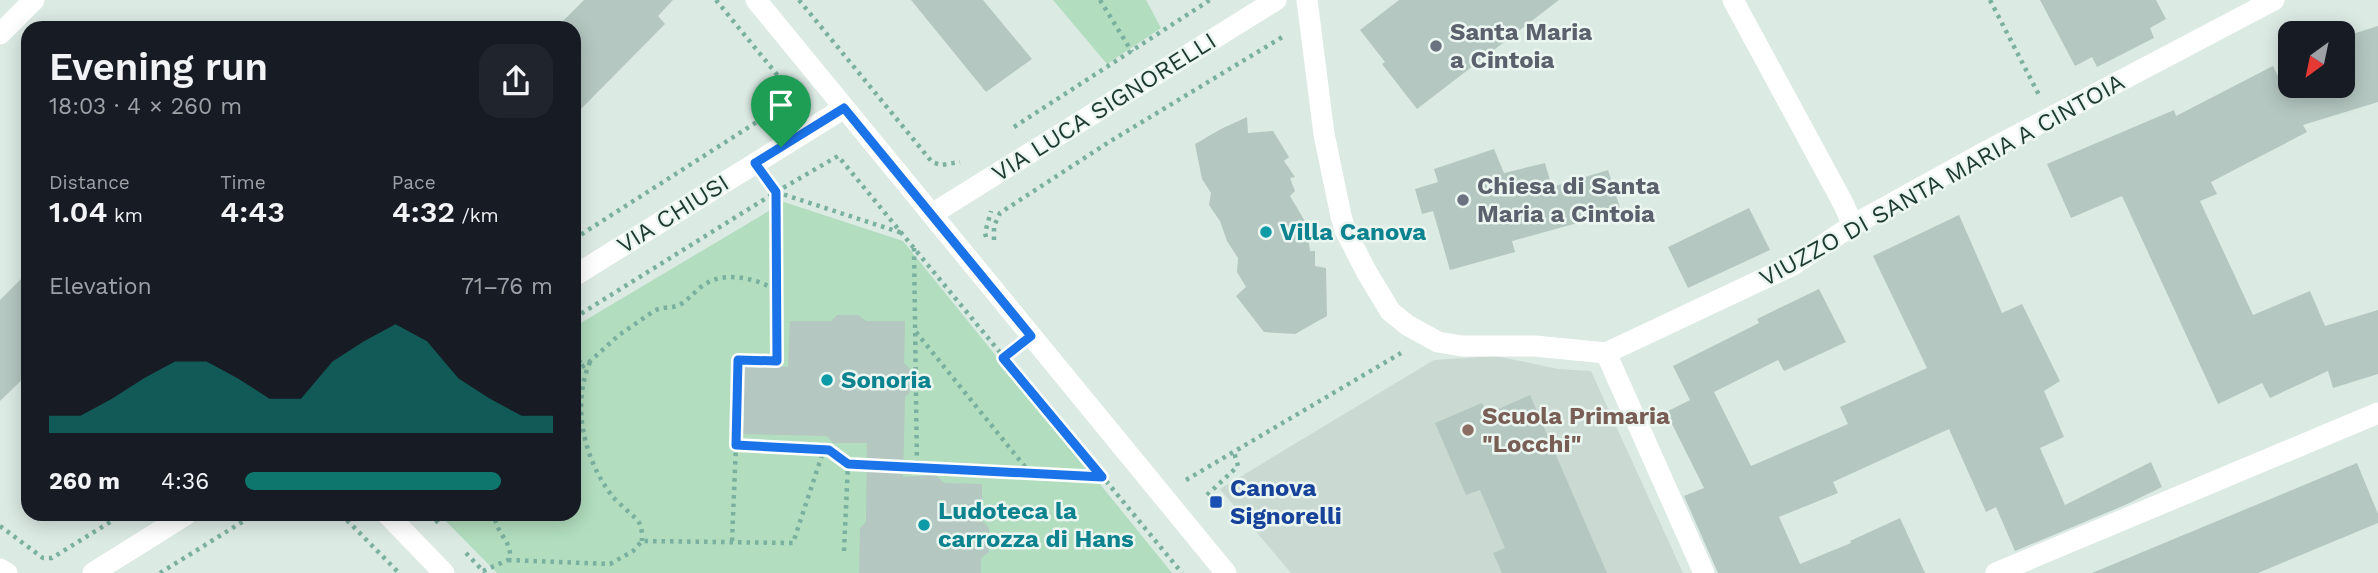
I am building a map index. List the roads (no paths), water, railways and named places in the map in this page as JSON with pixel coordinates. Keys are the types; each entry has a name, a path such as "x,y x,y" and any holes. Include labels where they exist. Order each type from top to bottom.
{"street":[{"path":"0,34 34,0"},
{"path":"756,0 1226,573"},
{"name":"VIA LUCA SIGNORELLI","path":"932,214 1276,0"},
{"path":"1733,0 1853,225"},
{"name":"VIUZZO DI SANTA MARIA A CINTOIA","path":"1606,353 1793,265 1853,225 2274,0"},
{"path":"1308,8 1324,134 1341,216 1345,230 1390,312 1438,342 1462,346 1535,346 1606,353 1704,573"},
{"name":"VIA CHIUSI","path":"581,272 844,108"},
{"path":"1996,573 2378,413"},
{"path":"93,573 176,521"},
{"path":"394,521 444,573"},
{"path":"0,569 7,573"}],"place":[{"name":"Santa Maria a Cintoia","path":"1436,46"},
{"name":"Chiesa di Santa Maria a Cintoia","path":"1463,200"},
{"name":"Villa Canova","path":"1266,232"},
{"name":"Sonoria","path":"827,380"},
{"name":"Scuola Primaria \"Locchi\"","path":"1468,430"},
{"name":"Canova Signorelli","path":"1216,502"},
{"name":"Ludoteca la carrozza di Hans","path":"924,525"}]}
